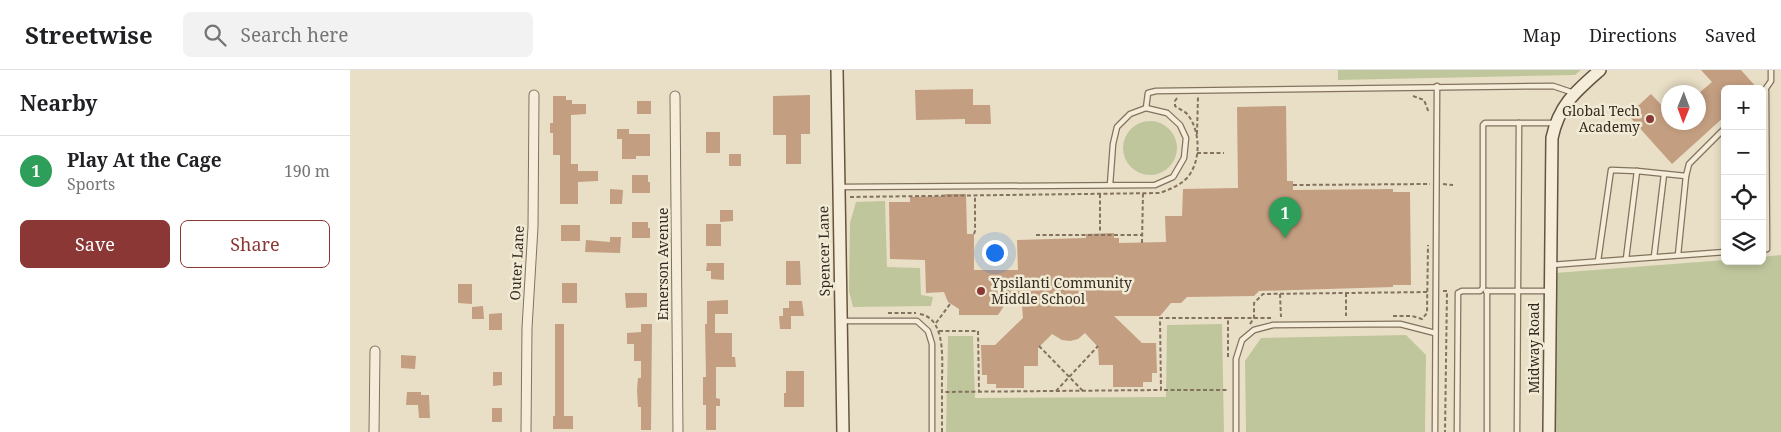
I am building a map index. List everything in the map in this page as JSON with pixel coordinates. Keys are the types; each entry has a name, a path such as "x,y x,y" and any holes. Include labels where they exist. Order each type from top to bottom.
{"street":[{"name":"Spencer Lane","path":"836,70 843,432"},
{"path":"1555,123 1563,106 1574,93 1600,70"},
{"name":"Outer Lane","path":"526,432 527,328 533,227 534,95"},
{"name":"Emerson Avenue","path":"675,96 678,432"},
{"name":"Midway Road","path":"1549,432 1551,154 1555,123"},
{"path":"374,432 375,351"}],"lane":[{"path":"1766,89 1771,81 1771,70"},
{"path":"1435,432 1437,86"},
{"path":"1146,108 1148,93 1156,91 1553,86 1574,93"},
{"path":"839,192 1155,185 1173,176 1184,158 1186,138 1180,125 1166,112 1146,108 1130,114 1117,127 1113,144 1110,185"},
{"path":"1480,291 1483,288 1483,125 1485,123 1519,122 1555,123"},
{"path":"1517,432 1519,122"},
{"path":"1678,255 1686,176 1689,164 1723,130"},
{"path":"1765,130 1766,249"},
{"path":"1598,261 1611,170 1686,176"},
{"path":"1626,259 1637,171"},
{"path":"1654,257 1664,174"},
{"path":"1550,265 1721,252"},
{"path":"1457,432 1458,294 1462,291 1550,291"},
{"path":"1487,432 1488,291"},
{"path":"840,321 917,321 928,331 932,344 932,432"},
{"path":"1236,432 1236,358 1242,340 1254,330 1273,325 1400,324 1435,333"}],"path":[{"path":"1410,94 1424,100 1429,111 1429,120"},
{"path":"839,192 975,195 1160,193 1176,187 1188,177 1195,162 1197,153 1198,96"},
{"path":"1178,97 1175,101 1175,106 1187,114 1195,128 1197,140"},
{"path":"1197,153 1224,153"},
{"path":"1293,184 1453,185"},
{"path":"1142,243 1143,193"},
{"path":"1100,194 1100,233"},
{"path":"974,234 975,195"},
{"path":"1036,235 1142,235"},
{"path":"1393,316 1412,316 1422,319 1427,312 1428,243"},
{"path":"1346,293 1346,316"},
{"path":"1280,294 1281,318"},
{"path":"936,323 950,304"},
{"path":"885,313 912,312 927,315 936,323 941,334 942,432"},
{"path":"1161,390 1160,318 1272,318"},
{"path":"1228,318 1228,364"},
{"path":"939,331 978,331 979,391"},
{"path":"1039,346 1083,390"},
{"path":"1056,391 1098,346"},
{"path":"942,392 1229,390"}],"green space":[{"path":"1338,70 1581,70 1575,75 1338,80"},
{"path":"1145,121 1155,121 1165,125 1173,133 1177,148 1173,163 1165,171 1155,175 1145,175 1135,171 1127,163 1123,153 1123,143 1127,133 1135,125"},
{"path":"885,201 887,267 920,268 921,295 933,297 931,306 853,307 849,291 850,223 856,202"},
{"path":"1781,255 1781,432 1554,432 1555,273 1721,260 1721,265 1766,265 1766,257"},
{"path":"1222,324 1224,432 946,432 948,336 973,336 975,398 1166,397 1167,325"},
{"path":"1406,335 1426,355 1425,432 1246,432 1245,361 1261,338"}],"building":[{"name":"Global Tech Academy","path":"1701,70 1741,70 1754,85 1721,85 1721,120 1672,164 1628,115 1651,94 1661,105 1661,130 1706,130 1706,87 1712,82"},
{"path":"973,89 973,105 990,105 991,124 965,124 965,119 916,120 915,90"},
{"path":"810,95 810,134 801,134 801,164 786,164 786,135 773,135 773,96"},
{"path":"553,96 566,96 566,100 572,100 572,104 586,104 586,114 571,115 571,164 578,164 578,171 598,171 598,181 578,182 578,204 560,204 560,155 553,155 553,133 550,133 550,123 553,123"},
{"path":"637,101 651,101 651,114 637,114"},
{"path":"1286,106 1287,181 1293,181 1293,190 1393,189 1393,192 1410,192 1411,285 1259,291 1254,296 1187,297 1181,303 1171,303 1160,316 1114,316 1142,343 1156,343 1157,373 1152,373 1152,382 1143,382 1143,387 1113,387 1113,365 1099,365 1098,347 1085,333 1078,339 1070,341 1062,340 1052,334 1038,348 1038,366 1024,366 1024,388 996,388 996,384 987,384 987,375 982,375 981,345 995,345 1023,318 1022,306 1004,306 998,315 959,315 959,309 948,302 944,292 926,293 925,260 890,259 889,202 910,202 910,197 945,196 945,194 966,194 967,234 974,234 974,270 1018,270 1017,240 1086,238 1086,234 1114,233 1114,238 1119,238 1119,243 1166,242 1165,216 1182,216 1183,189 1238,188 1237,107"},
{"path":"617,129 629,129 629,134 650,134 650,156 622,159 622,139 617,139"},
{"path":"706,132 720,132 720,153 706,153"},
{"path":"729,154 741,154 741,166 729,166"},
{"path":"632,175 648,175 650,193 632,193"},
{"path":"610,189 623,190 622,204 610,204"},
{"path":"720,210 733,210 733,221 720,222"},
{"path":"632,222 648,222 650,238 632,238"},
{"path":"706,224 721,224 721,246 706,246"},
{"path":"561,225 580,225 580,241 561,241"},
{"path":"610,237 621,237 620,253 585,252 586,240 610,242"},
{"path":"786,261 800,261 801,285 786,285"},
{"path":"707,263 724,263 724,280 711,279 711,271 706,271"},
{"path":"562,283 577,283 577,303 562,303"},
{"path":"458,284 472,284 472,304 458,303"},
{"path":"625,293 647,293 647,307 626,308"},
{"path":"728,300 728,314 715,314 715,333 732,333 732,357 735,357 736,367 716,367 716,398 720,399 720,406 716,406 716,430 706,430 706,405 703,405 703,377 706,377 705,324 707,324 707,301"},
{"path":"789,301 802,301 804,316 791,316 791,329 780,329 779,316 783,316 783,308 789,308"},
{"path":"483,306 484,319 472,319 472,307"},
{"path":"502,313 502,330 489,330 489,314"},
{"path":"555,324 564,324 564,416 573,416 573,429 553,429 553,416 555,416"},
{"path":"641,324 652,324 651,430 641,430 641,407 638,407 637,390 638,378 641,378 641,361 634,361 634,344 627,344 627,333 641,332"},
{"path":"401,355 416,356 415,369 401,368"},
{"path":"786,371 804,371 804,407 784,407"},
{"path":"493,372 502,372 502,385 493,386"},
{"path":"407,392 421,392 421,395 429,395 430,418 419,418 418,405 406,405"},
{"path":"492,408 502,408 502,422 492,422"}],"place":[{"name":"Global Tech Academy","path":"1650,119"},
{"name":"Play At the Cage","path":"1285,238"},
{"name":"Ypsilanti Community Middle School","path":"981,291"}]}
